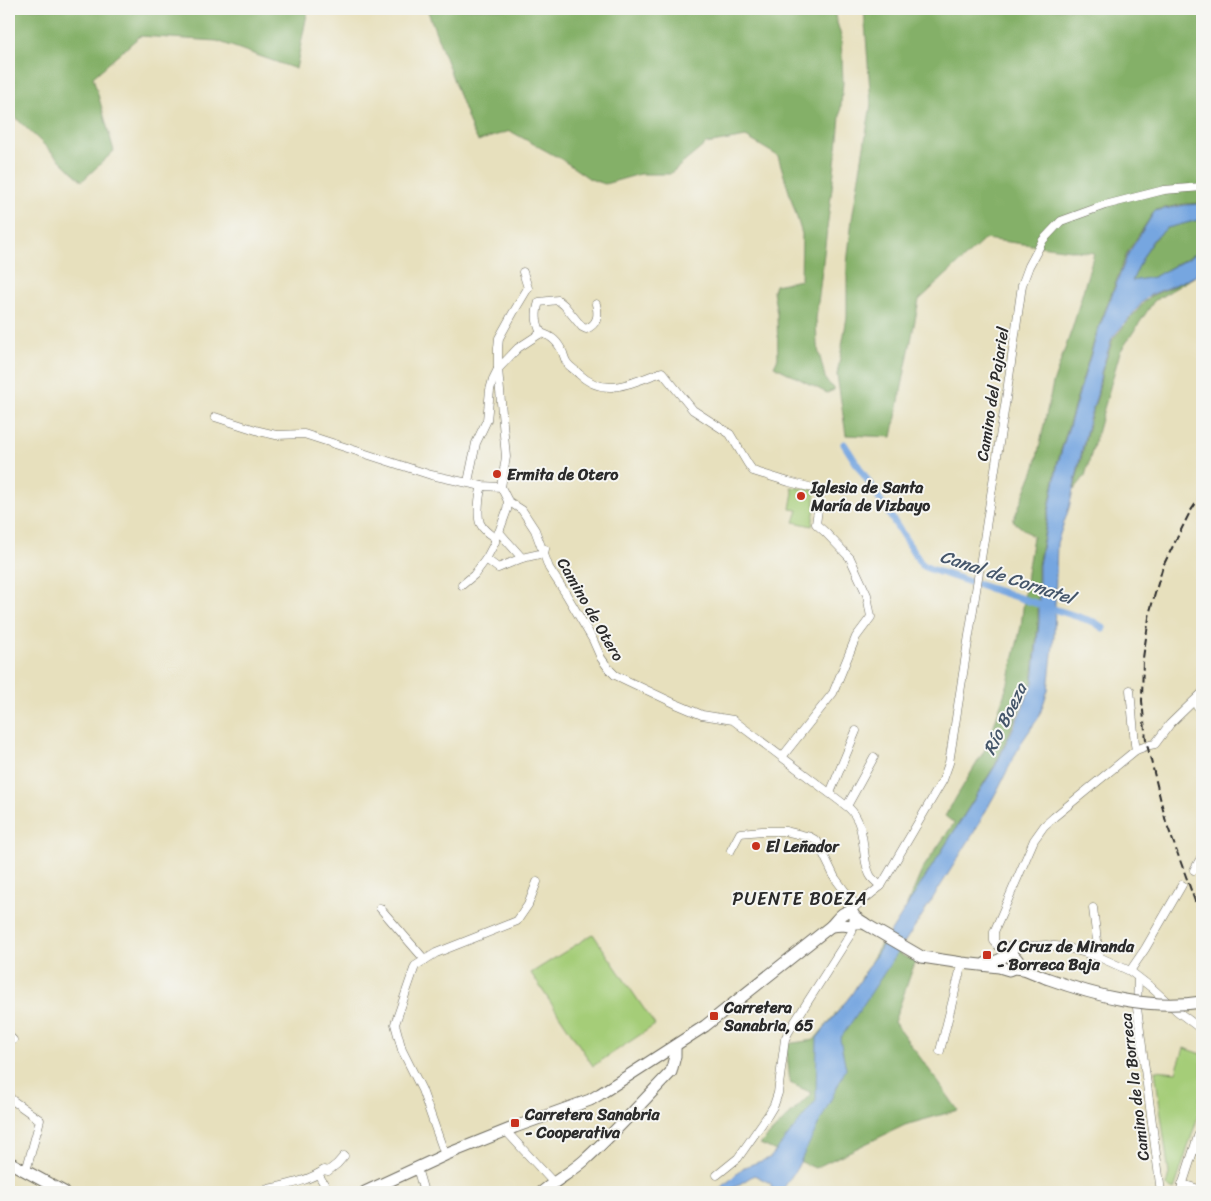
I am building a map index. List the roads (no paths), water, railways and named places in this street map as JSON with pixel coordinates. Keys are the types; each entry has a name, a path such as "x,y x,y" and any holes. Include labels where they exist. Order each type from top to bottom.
{"street":[{"name":"Camino del Pajariel","path":"881,886 943,780 950,763 1022,285 1029,266 1043,240 1061,221 1105,205 1155,192 1202,187"},
{"path":"462,585 474,576 486,559 507,510 508,501 501,487 506,457 498,369 498,348 499,338 528,288 523,272"},
{"path":"596,304 598,309 596,320 593,325 586,329 582,328 558,300 539,302 536,310 536,323 541,333 554,339 560,346 567,363 585,379 599,386 615,387 662,372 694,410 730,434 753,471 817,489 820,495 816,524 850,558 867,595 870,617 856,637 833,693 782,757"},
{"path":"468,482 476,443 487,420 493,379 498,369 518,348 541,333"},
{"path":"214,417 276,435 304,434 431,474 482,486 501,487"},
{"path":"482,486 479,518 481,524 485,531 496,537 522,558"},
{"name":"Camino de Otero","path":"508,501 518,507 528,518 545,551 549,568 609,669 615,675 639,687 702,714 733,720 830,792 855,814 861,827 868,873 881,886"},
{"path":"486,559 498,568 545,551"},
{"path":"1130,690 1135,744 1143,748"},
{"path":"1202,693 1167,726 1155,744 1143,748 1054,817 1041,830 1034,840 994,932 994,941 1011,959 1046,978 1092,994 1157,1004 1202,1002"},
{"path":"1193,702 1202,710"},
{"path":"830,792 856,731"},
{"path":"847,806 874,757"},
{"path":"731,850 740,833 785,831 810,837 817,841 835,878 852,921"},
{"path":"1194,870 1202,856"},
{"path":"445,1155 422,1090 402,1050 396,1024 415,966 436,953 517,921 528,905 537,882"},
{"path":"1130,971 1182,885"},
{"path":"717,1175 738,1158 774,1105 789,1031 852,921 881,886"},
{"path":"380,908 424,960"},
{"path":"1093,908 1099,957"},
{"path":"365,1192 445,1155 590,1100 674,1056 705,1026 831,926 852,921 922,957 934,960 979,965 1011,959 1046,946 1065,947 1099,957 1130,971 1202,1030"},
{"path":"940,1051 962,963"},
{"name":"Camino de la Borreca","path":"1138,978 1137,1008 1161,1192"},
{"path":"542,1192 587,1158 671,1072 674,1056"},
{"path":"9,1096 40,1120 26,1171"},
{"path":"1180,1192 1202,1124"},
{"path":"511,1129 554,1182"},
{"path":"265,1190 301,1181 324,1170 328,1172 344,1156"},
{"path":"9,1162 64,1192"},
{"path":"417,1168 424,1192"},
{"path":"318,1174 329,1192"},
{"path":"1182,1184 1202,1190"}],"water":[{"path":"1202,204 1202,219 1167,228 1152,241 1132,281 1154,277 1198,252 1202,245 1202,269 1195,276 1148,296 1112,338 1101,372 1069,508 1057,543 1054,636 1048,690 1039,717 1021,743 973,834 921,917 840,1039 846,1069 797,1168 781,1192 769,1192 772,1187 770,1183 754,1175 727,1192 714,1192 720,1189 744,1167 770,1158 816,1101 817,1038 851,995 996,765 1033,683 1039,623 1039,565 1058,463 1098,331 1128,254 1155,211 1185,205"}],"waterway":[{"name":"Canal de Cornatel","path":"844,444 922,565 1094,622 1103,628"}],"railway":[{"path":"1202,494 1190,512 1163,566 1150,611 1143,658 1142,701 1146,740 1166,822 1202,920"}],"place":[{"name":"Ermita de Otero","path":"497,474"},
{"name":"Iglesia de Santa María de Vizbayo","path":"801,496"},
{"name":"El Leñador","path":"756,846"},
{"name":"C/ Cruz de Miranda - Borreca Baja","path":"987,955"},
{"name":"Carretera Sanabria, 65","path":"714,1016"},
{"name":"Carretera Sanabria - Cooperativa","path":"515,1123"}],"district":[{"name":"PUENTE BOEZA","path":"800,899"}],"water label":[{"name":"Río Boeza","path":"1005,719"}]}
